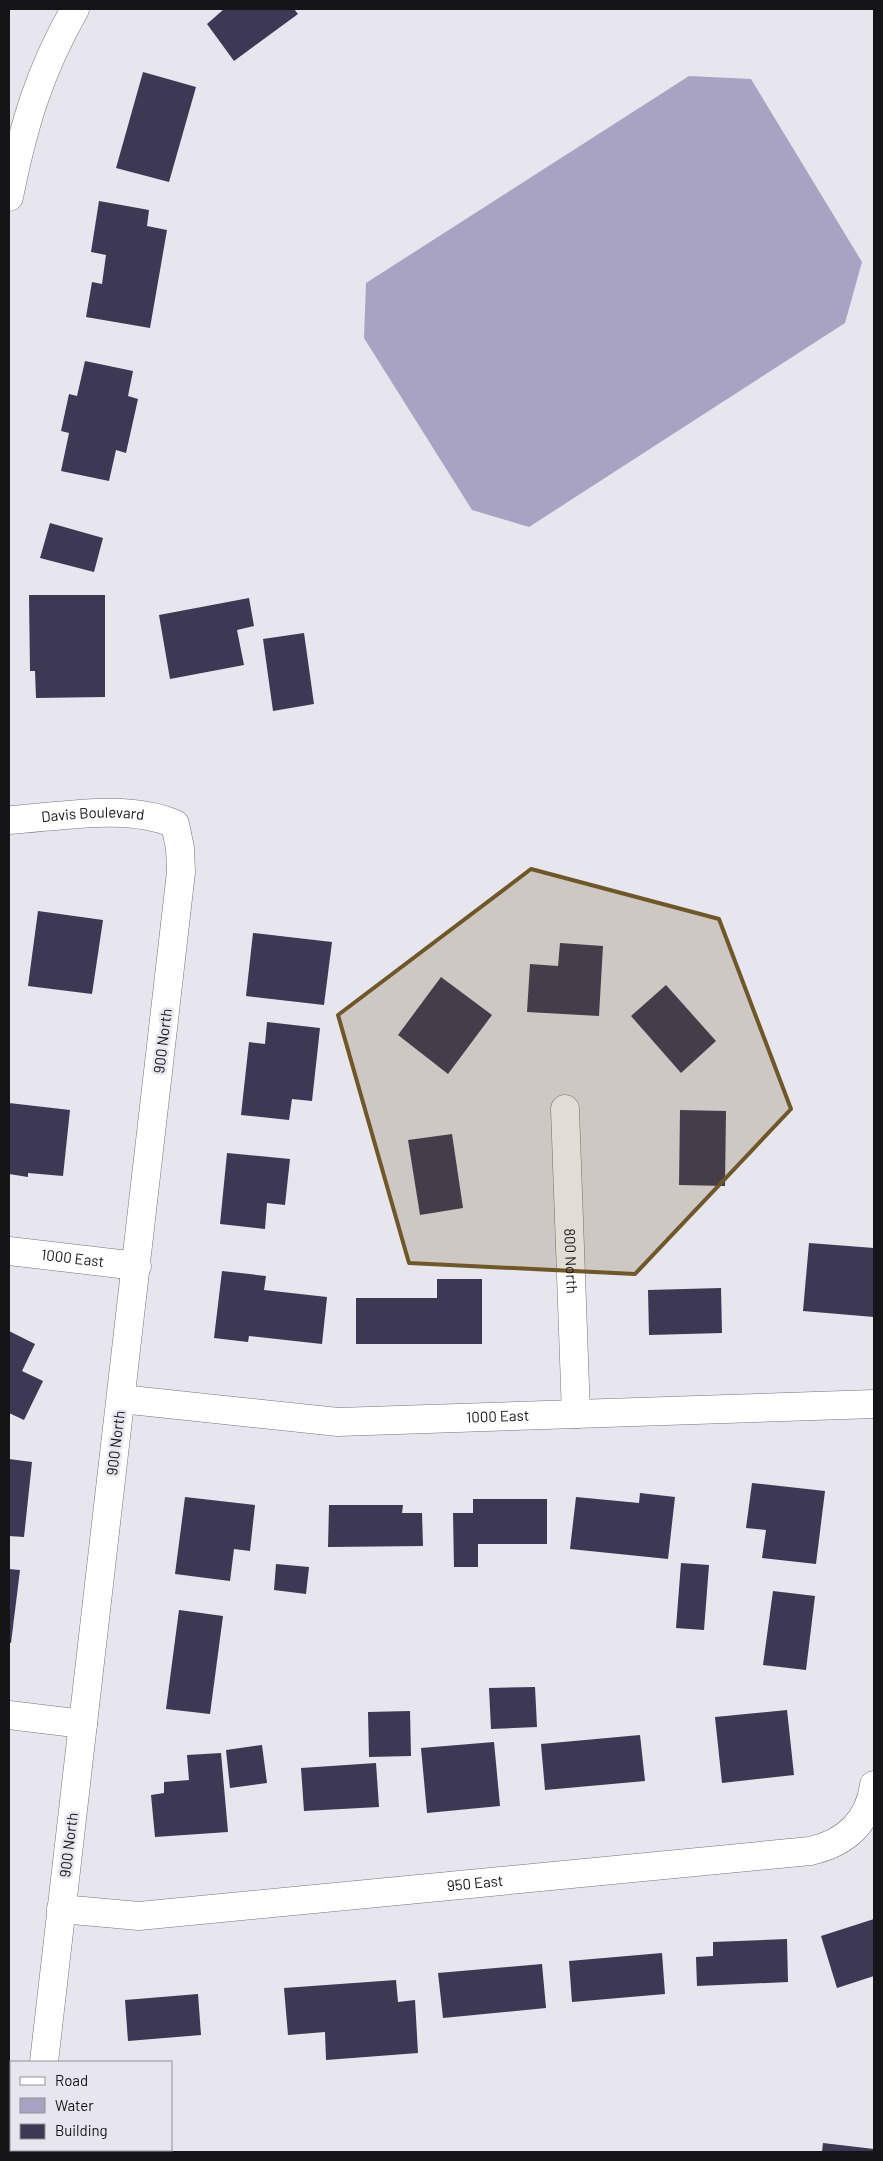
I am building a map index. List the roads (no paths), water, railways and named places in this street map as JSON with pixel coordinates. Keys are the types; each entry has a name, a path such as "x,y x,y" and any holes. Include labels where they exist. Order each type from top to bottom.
{"street":[{"path":"9,197 18,150 36,90 75,9"},
{"name":"Davis Boulevard","path":"9,820 123,812 159,817 175,824"},
{"name":"900 North","path":"44,2061 179,899 180,848 175,824"},
{"name":"800 North","path":"565,1109 576,1414"},
{"name":"1000 East","path":"9,1251 137,1266"},
{"name":"1000 East","path":"121,1399 338,1422 874,1404"},
{"path":"9,1715 83,1724"},
{"name":"950 East","path":"61,1909 139,1916 810,1851 835,1844 856,1828 872,1795"}],"water":[{"path":"689,76 751,79 862,262 845,323 529,527 472,510 364,338 366,283"}]}
